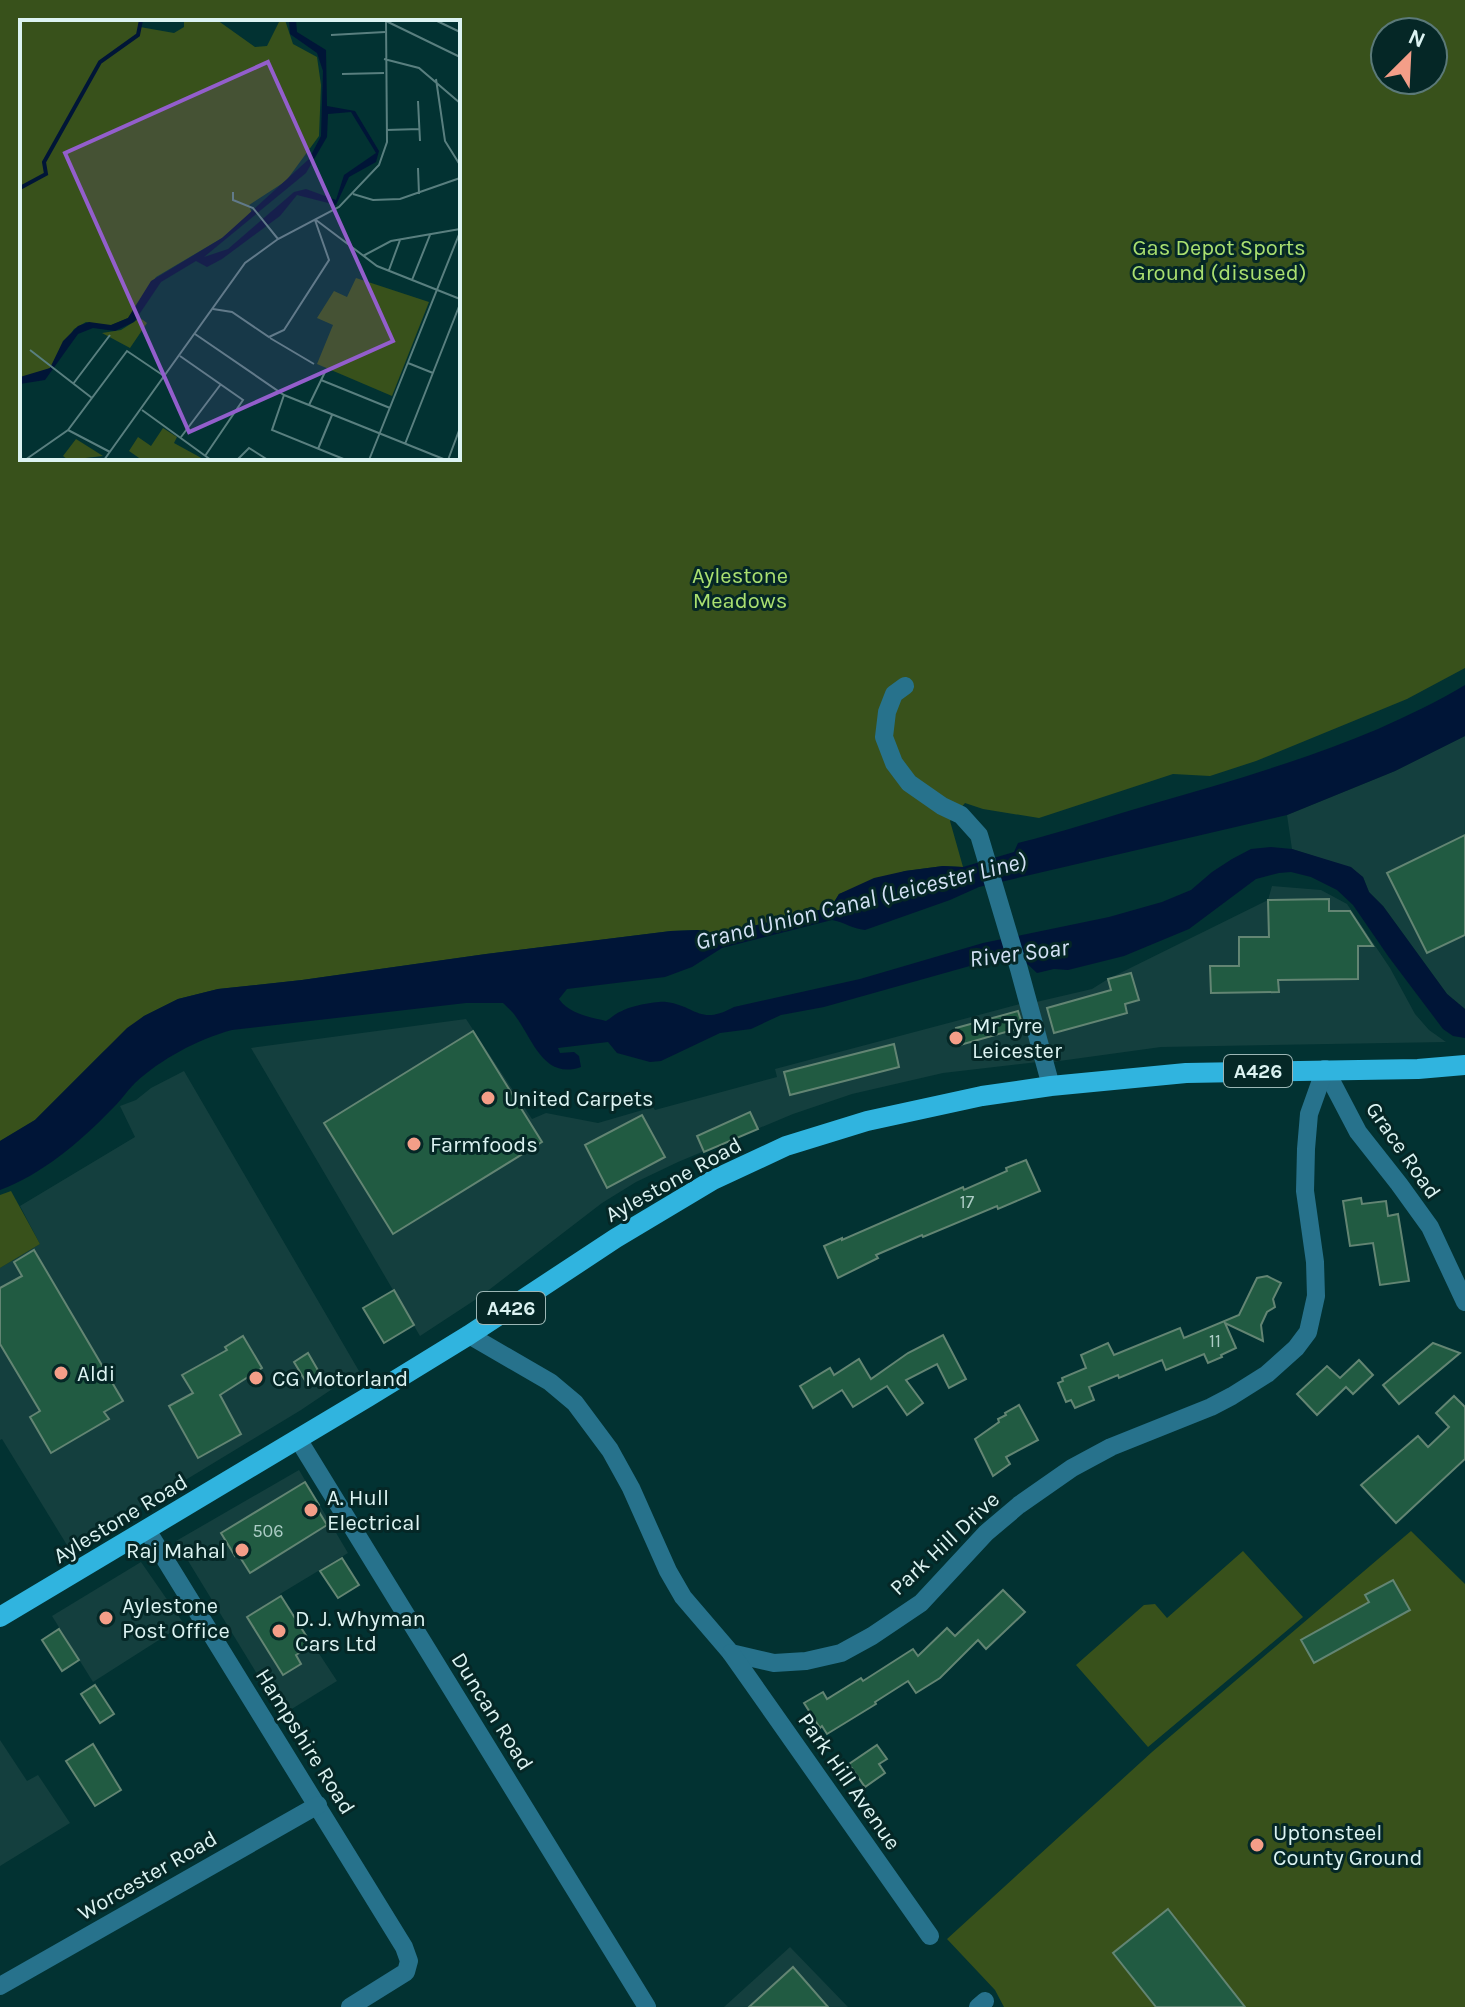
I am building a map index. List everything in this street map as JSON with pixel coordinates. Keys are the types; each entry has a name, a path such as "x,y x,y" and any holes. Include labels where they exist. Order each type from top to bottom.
{"main road":[{"name":"Aylestone Road","path":"2,1613 147,1530 469,1335 616,1238 713,1180 786,1146 867,1121 982,1096 1051,1086 1186,1073 1418,1069 1465,1065"}],"street":[{"path":"905,686 894,694 887,712 884,737 894,763 909,783 961,815 979,835 1051,1086"},
{"name":"Grace Road","path":"1325,1069 1358,1132 1430,1227 1465,1302"},
{"name":"Park Hill Drive","path":"731,1653 774,1663 806,1661 841,1653 921,1603 986,1533 1019,1505 1072,1468 1111,1447 1211,1407 1267,1374 1289,1355 1308,1332 1316,1296 1315,1262 1305,1191 1306,1149 1309,1114 1325,1069"},
{"path":"469,1335 550,1382 575,1403 610,1450 683,1597 731,1653"},
{"name":"Duncan Road","path":"298,1439 647,2007"},
{"name":"Hampshire Road","path":"147,1530 404,1947 409,1961 406,1972 350,2007"},
{"name":"Park Hill Avenue","path":"731,1653 930,1936"},
{"name":"Worcester Road","path":"0,1986 318,1805"}],"shaded area":[{"path":"1465,736 1465,1009 1447,994 1383,906 1369,892 1363,877 1335,863 1292,849 1287,815 1395,771"},
{"path":"1272,886 1321,890 1347,904 1390,968 1415,1014 1429,1030 1446,1042 1161,1047 1052,1062 1032,1003 1092,989 1268,900"},
{"path":"1024,1003 1038,1062 943,1073 852,1094 793,1114 678,1162 602,1203 481,1296 420,1336 251,1048 466,1019 532,1119 546,1113 598,1123 777,1077 775,1069"},
{"path":"184,1071 359,1371 301,1410 70,1550 0,1440 0,1268 40,1244 20,1206 135,1137 120,1106 136,1100 151,1088"},
{"path":"299,1470 348,1553 280,1594 337,1681 282,1715 176,1541"},
{"path":"141,1562 184,1624 93,1682 52,1616"},
{"path":"0,1740 27,1781 38,1775 70,1823 0,1866"},
{"path":"790,1947 848,2007 724,2007"}],"green space":[{"name":"Aylestone Meadows","path":"0,0 1465,0 1465,668 1407,699 1256,761 1210,776 1173,774 1039,818 965,803 950,821 963,867 905,871 839,894 831,907 716,935 698,930 671,931 218,989 178,999 144,1016 35,1120 0,1141"},
{"path":"11,1191 40,1244 0,1268 0,1195"},
{"name":"Uptonsteel County Ground","path":"1411,1531 1465,1584 1465,2007 1004,2007 995,1990 947,1939 1152,1752"},
{"path":"1243,1551 1303,1617 1148,1747 1076,1665 1144,1605 1155,1604 1167,1618"}],"water":[{"path":"1465,685 1465,736 1395,771 1287,815 979,887 865,930 832,920 722,948 692,967 665,977 567,989 559,999 574,1011 606,1021 626,1009 662,1002 713,1015 734,1007 860,979 983,943 1109,917 1162,902 1191,890 1212,872 1251,849 1271,847 1292,849 1351,867 1363,877 1369,892 1383,906 1447,994 1465,1009 1465,1038 1453,1036 1443,1029 1353,905 1337,890 1311,877 1291,872 1279,873 1256,879 1189,929 1124,956 1068,970 1037,973 1022,959 984,962 824,1007 781,1015 751,1029 720,1033 661,1061 650,1062 617,1053 608,1042 558,1048 560,1053 574,1052 579,1056 581,1067 568,1070 558,1068 541,1056 515,1015 503,1003 466,1003 232,1030 193,1044 156,1066 73,1146 45,1167 0,1190 0,1141 35,1120 127,1028 178,999 218,989 671,931 698,930 716,935 831,907 839,894 874,878 943,866 963,867 1014,852 1018,843 1294,761 1378,729"}],"building":[{"path":"1465,835 1465,935 1427,953 1387,873"},
{"path":"1329,899 1329,911 1350,911 1373,946 1358,946 1358,979 1278,980 1279,992 1211,993 1210,966 1239,966 1239,937 1269,937 1268,900"},
{"path":"1131,973 1139,1000 1125,1004 1127,1013 1054,1033 1047,1008 1111,990 1108,979"},
{"path":"1018,1011 1023,1027 960,1045 956,1028"},
{"name":"Farmfoods","path":"473,1031 542,1142 393,1234 324,1123"},
{"path":"894,1044 899,1067 790,1095 784,1072"},
{"path":"750,1112 758,1129 704,1152 697,1136"},
{"path":"642,1115 665,1157 607,1188 585,1145"},
{"path":"1026,1160 1040,1191 922,1235 876,1255 878,1258 838,1278 824,1246 963,1187 964,1190"},
{"path":"1361,1198 1362,1204 1386,1201 1388,1216 1398,1214 1409,1281 1380,1285 1373,1243 1350,1246 1343,1201"},
{"name":"Aldi","path":"34,1250 123,1401 104,1412 109,1419 51,1453 30,1417 40,1411 0,1344 0,1288 22,1276 14,1262"},
{"path":"1267,1276 1281,1283 1273,1299 1275,1307 1267,1312 1261,1325 1263,1341 1225,1323 1236,1348 1222,1357 1208,1363 1204,1354 1166,1370 1162,1360 1089,1387 1094,1400 1075,1408 1071,1400 1066,1402 1058,1383 1063,1381 1062,1378 1086,1368 1081,1355 1108,1343 1114,1355 1180,1328 1184,1338 1239,1315 1257,1278"},
{"path":"394,1290 414,1325 384,1343 363,1308"},
{"path":"943,1335 966,1379 949,1388 937,1364 906,1380 923,1403 907,1415 887,1386 853,1407 842,1390 813,1408 800,1386 830,1368 834,1375 859,1359 871,1379 908,1353"},
{"path":"243,1336 262,1368 220,1395 241,1434 198,1458 169,1406 193,1393 182,1375 227,1350 225,1347"},
{"path":"1433,1343 1460,1353 1399,1404 1383,1385"},
{"path":"308,1353 323,1379 309,1387 294,1362"},
{"path":"1359,1360 1373,1375 1353,1394 1346,1387 1317,1415 1297,1394 1327,1366 1340,1378"},
{"path":"1454,1396 1465,1407 1465,1459 1396,1523 1361,1485 1418,1436 1428,1447 1449,1427 1436,1413"},
{"path":"1019,1405 1038,1440 1006,1457 1010,1464 993,1476 975,1439"},
{"path":"305,1482 327,1525 250,1573 221,1533"},
{"path":"342,1558 359,1585 338,1598 320,1571"},
{"path":"1393,1580 1410,1610 1314,1663 1301,1640 1369,1602 1365,1595"},
{"path":"1003,1590 1025,1612 986,1649 978,1640 940,1678 916,1693 908,1681 827,1734 822,1726 820,1728 804,1703 823,1692 827,1699 861,1678 863,1681 913,1649 918,1656 947,1628 955,1636"},
{"name":"D. J. Whyman Cars Ltd","path":"281,1596 312,1645 296,1655 301,1664 283,1675 247,1617"},
{"path":"59,1629 79,1660 62,1671 42,1640"},
{"path":"95,1685 114,1714 100,1723 81,1694"},
{"path":"93,1744 121,1790 95,1806 66,1761"},
{"path":"877,1745 887,1759 879,1764 885,1773 865,1787 849,1764"},
{"path":"1168,1909 1245,2007 1156,2007 1113,1953"},
{"path":"793,1967 828,2007 749,2007"}],"place":[{"name":"Mr Tyre Leicester","path":"956,1038"},
{"name":"United Carpets","path":"488,1098"},
{"name":"Farmfoods","path":"414,1144"},
{"name":"Aldi","path":"61,1373"},
{"name":"CG Motorland","path":"256,1378"},
{"name":"A. Hull Electrical","path":"311,1510"},
{"name":"Raj Mahal","path":"242,1550"},
{"name":"Aylestone Post Office","path":"106,1618"},
{"name":"D. J. Whyman Cars Ltd","path":"279,1631"},
{"name":"Uptonsteel County Ground","path":"1257,1845"}],"park label":[{"name":"Gas Depot Sports Ground (disused)","path":"1219,260"}],"water label":[{"name":"Grand Union Canal (Leicester Line)","path":"861,901"},
{"name":"River Soar","path":"1019,953"}]}
